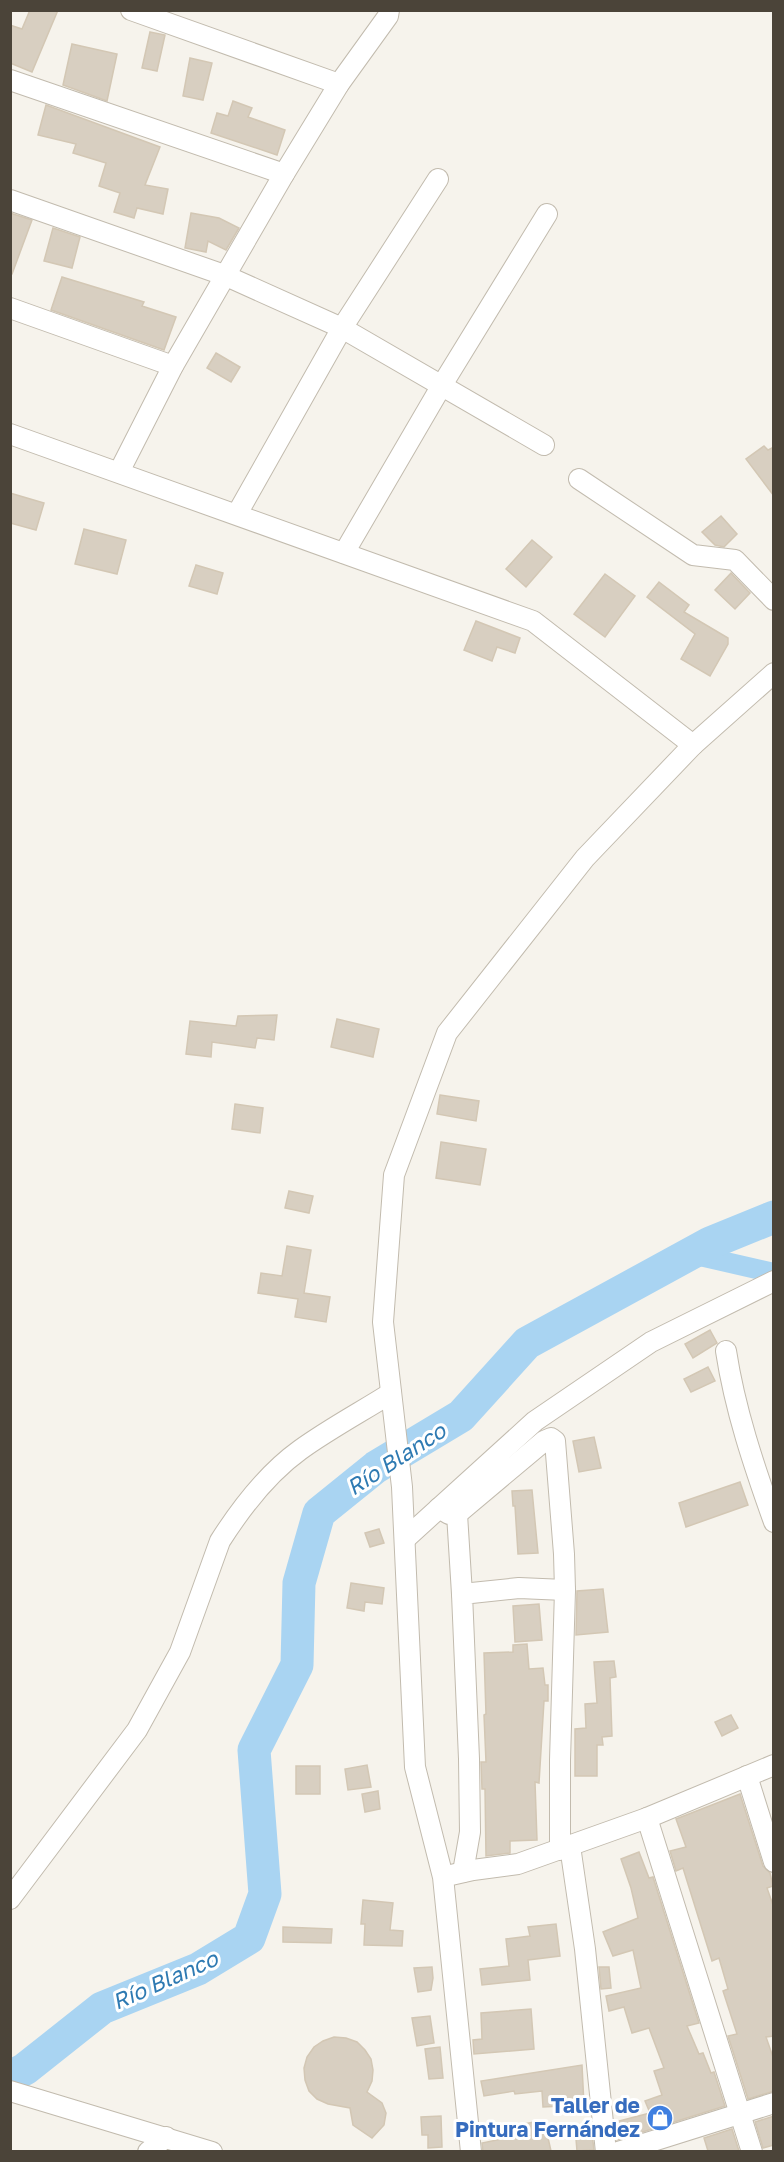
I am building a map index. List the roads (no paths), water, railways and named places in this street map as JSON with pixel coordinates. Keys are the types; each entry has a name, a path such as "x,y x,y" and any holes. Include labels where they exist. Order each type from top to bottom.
{"street":[{"path":"131,10 339,84"},
{"path":"119,472 173,366 224,275 339,84 388,16 389,10"},
{"path":"10,80 284,174"},
{"path":"237,514 342,328 438,179"},
{"path":"10,200 224,275 342,328 544,445"},
{"path":"344,553 442,385 547,214"},
{"path":"10,308 173,366"},
{"path":"10,434 533,621 693,745"},
{"path":"579,479 693,555 735,560 774,600"},
{"path":"471,2151 443,1877 415,1767 402,1486 383,1322 394,1176 447,1033 585,858 693,745 774,673"},
{"path":"448,1511 535,1421 651,1342 774,1281"},
{"path":"726,1351 734,1398 774,1522"},
{"path":"10,1899 137,1730 180,1652 220,1541 252,1497 299,1451 392,1402"},
{"path":"405,1539 448,1511 544,1440 551,1438 555,1441 565,1590 560,1760 565,1848 585,1949 606,2151"},
{"path":"448,1511 462,1594 470,1759 470,1832 463,1872"},
{"path":"462,1594 519,1588 565,1590"},
{"path":"443,1877 518,1864 647,1818 774,1765"},
{"path":"747,1776 774,1862"},
{"path":"647,1818 752,2151"},
{"path":"10,2091 212,2151"},
{"path":"618,2151 774,2103"},
{"path":"148,2151 166,2137"}],"waterway":[{"name":"Río Blanco","path":"10,2077 25,2069 102,2008 198,1969 249,1938 265,1894 254,1750 297,1665 299,1583 319,1513 376,1467 461,1416 527,1343 710,1243 774,1217"},
{"path":"691,1254 774,1273"}],"place":[{"name":"Taller de Pintura Fernández","path":"660,2118"}]}
